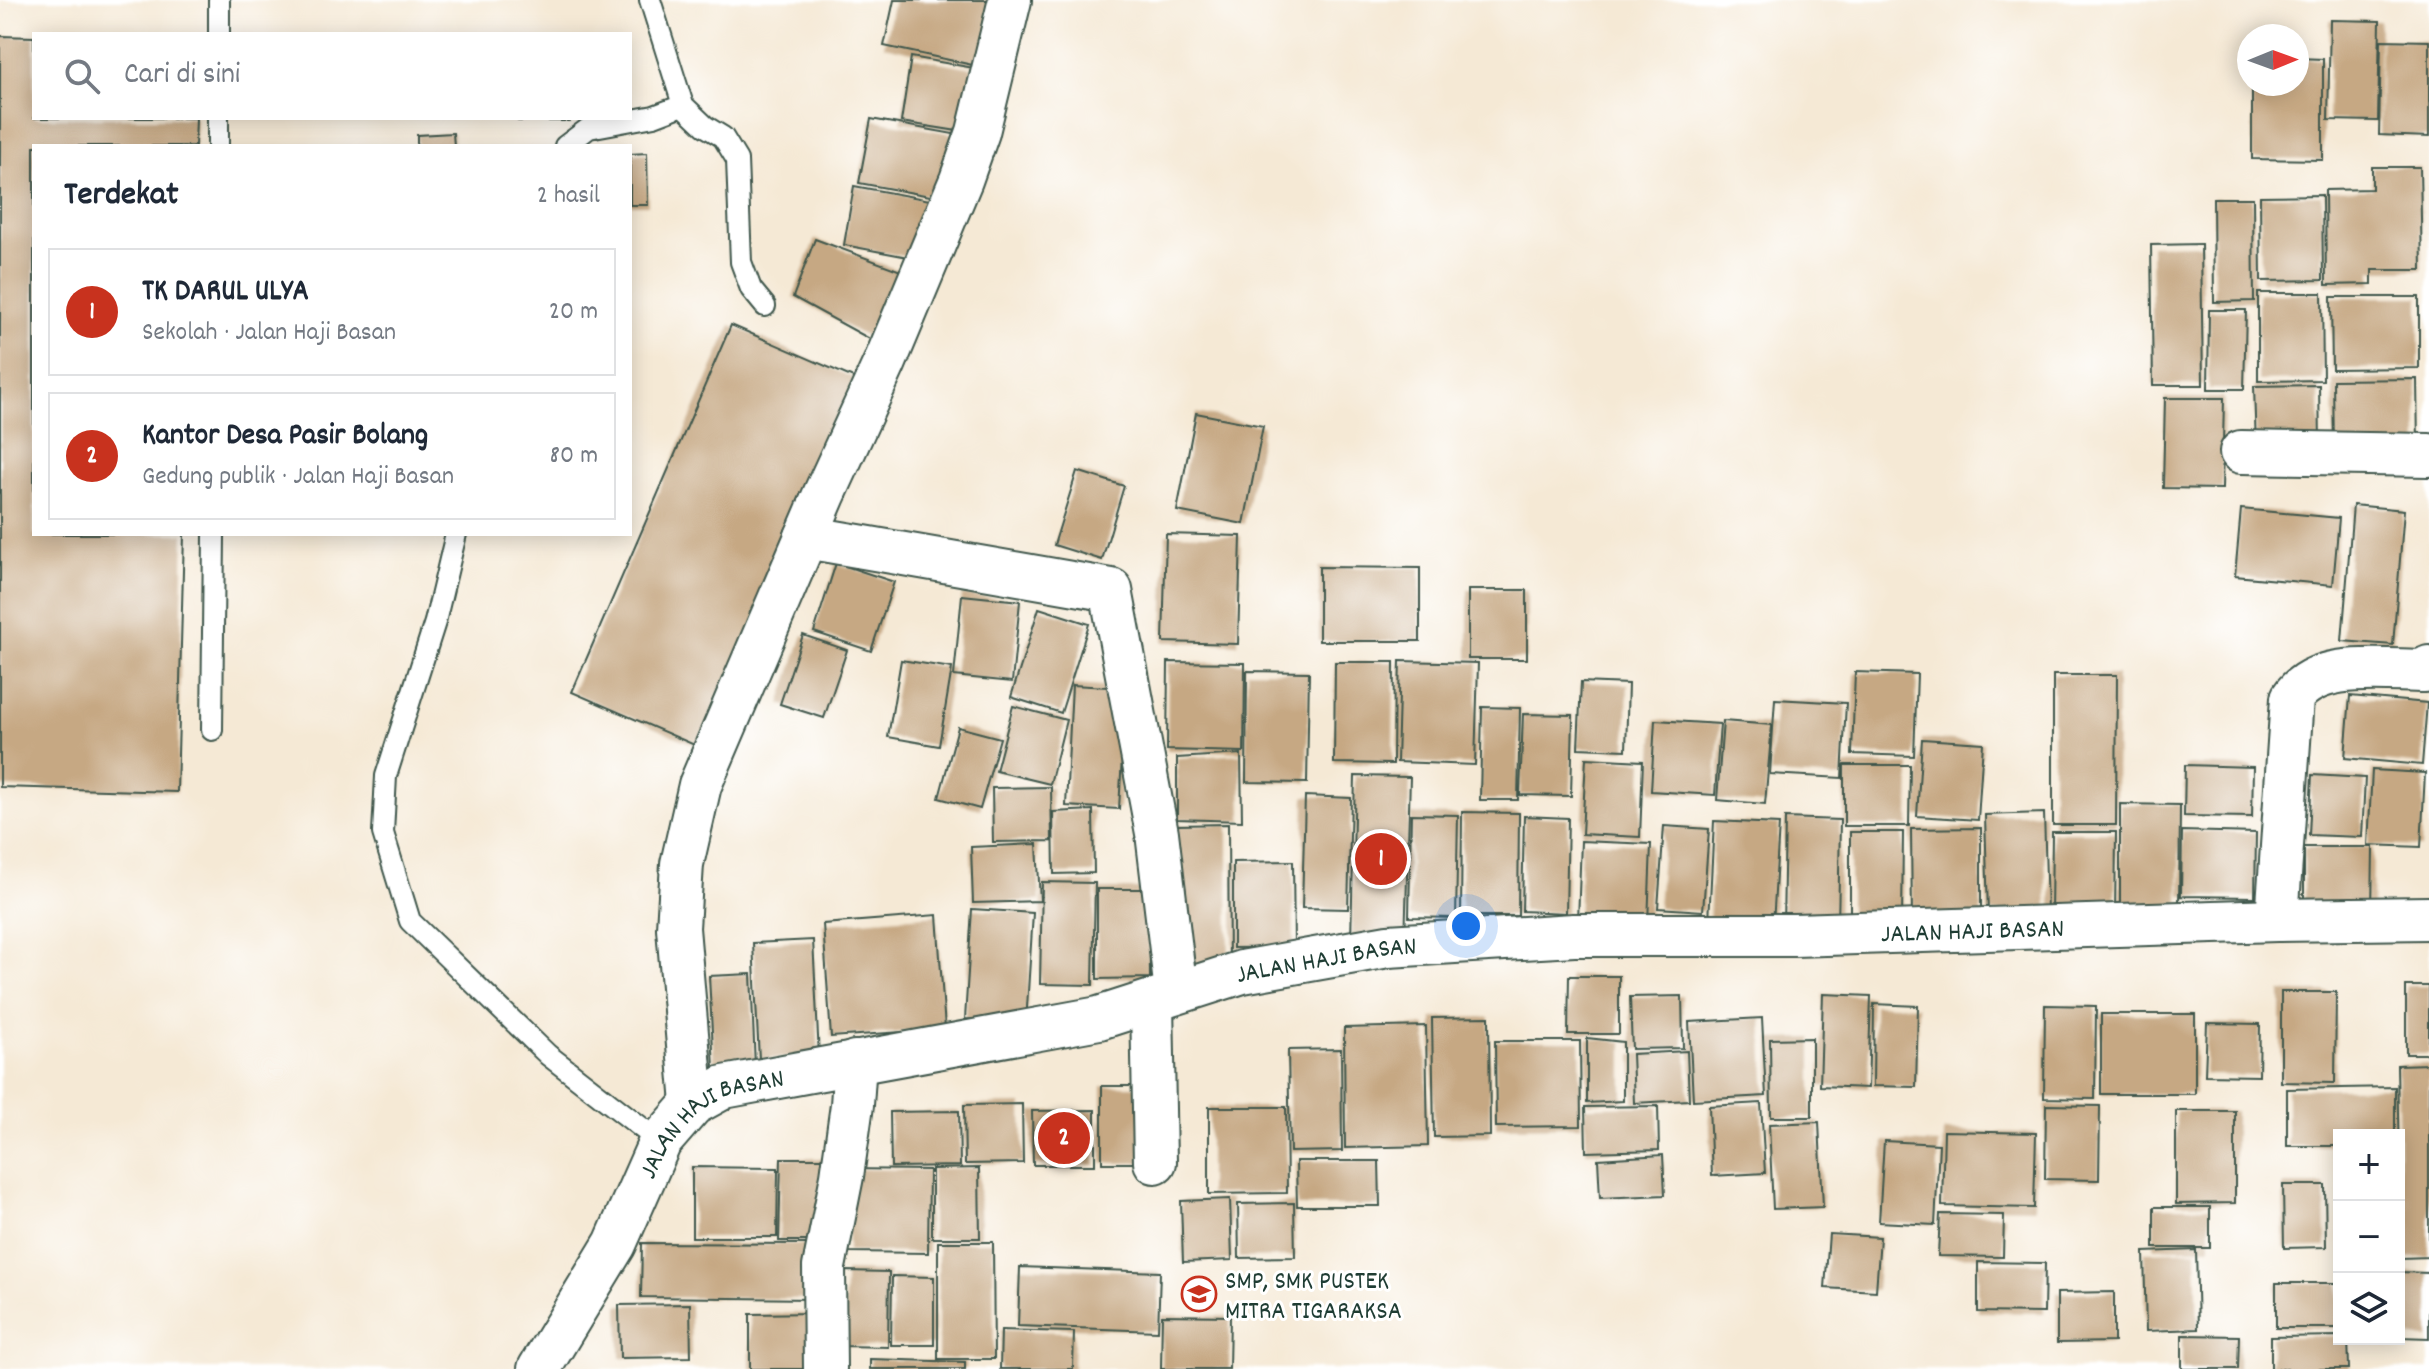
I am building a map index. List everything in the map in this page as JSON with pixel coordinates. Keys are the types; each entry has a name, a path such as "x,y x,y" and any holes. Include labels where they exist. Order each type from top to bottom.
{"street":[{"path":"693,1104 678,928 682,864 700,785 961,180 978,132 1010,0"},
{"path":"2241,452 2429,455"},
{"path":"806,537 1111,590 1157,833 1164,997 1155,1162"},
{"path":"2277,920 2292,698 2299,686 2310,679 2337,673 2424,671 2429,667"},
{"name":"JALAN HAJI BASAN","path":"539,1369 615,1244 660,1142 693,1104 724,1087 1099,1018 1242,972 1388,946 1574,935 1794,935 2429,918"},
{"path":"825,1369 824,1267 842,1176 855,1062"}],"lane":[{"path":"219,0 219,32"},
{"path":"650,0 683,105 705,126 723,137 737,160 741,262 751,289 765,306"},
{"path":"568,144 589,128 654,116 683,105"},
{"path":"218,120 218,144"},
{"path":"212,730 214,536"},
{"path":"456,536 435,622 386,776 383,833 410,921 548,1055 660,1142"}],"building":[{"path":"894,0 997,0 982,67 884,46"},
{"path":"2330,20 2380,21 2378,121 2328,120"},
{"path":"0,36 32,37 32,120 196,120 195,144 32,144 32,536 184,536 177,792 0,787"},
{"path":"2381,40 2429,41 2429,137 2379,135"},
{"path":"911,57 974,68 964,132 901,122"},
{"path":"2309,58 2323,59 2323,160 2252,159 2252,96 2309,96"},
{"path":"871,119 959,135 947,199 859,183"},
{"path":"518,120 569,120 569,121"},
{"path":"453,133 454,144 417,144 417,135"},
{"path":"647,153 648,205 632,205 632,154"},
{"path":"2372,167 2420,167 2422,270 2372,270 2372,284 2326,285 2325,190 2372,189"},
{"path":"854,186 930,200 919,259 844,245"},
{"path":"2322,195 2323,280 2261,281 2260,196"},
{"path":"2213,198 2253,198 2254,301 2214,302"},
{"path":"815,239 909,274 879,344 793,297"},
{"path":"2201,244 2203,385 2153,385 2151,245"},
{"path":"2258,293 2322,293 2323,380 2258,381"},
{"path":"2331,297 2419,297 2419,368 2332,369"},
{"path":"2209,310 2246,310 2244,389 2208,389"},
{"path":"731,325 865,383 706,750 572,692"},
{"path":"2417,379 2418,447 2334,449 2333,380"},
{"path":"2319,385 2320,445 2256,447 2254,386"},
{"path":"2165,398 2224,398 2222,489 2163,488"},
{"path":"1196,413 1263,426 1244,524 1177,511"},
{"path":"1077,471 1124,486 1102,560 1054,545"},
{"path":"2353,505 2404,510 2393,645 2342,641"},
{"path":"2241,509 2339,518 2333,585 2235,576"},
{"path":"1166,534 1241,536 1238,644 1163,642"},
{"path":"836,563 894,582 871,651 814,632"},
{"path":"1319,567 1420,568 1420,641 1319,641"},
{"path":"1468,590 1527,590 1527,659 1468,659"},
{"path":"962,595 1020,601 1012,682 954,676"},
{"path":"1039,608 1089,624 1061,713 1011,697"},
{"path":"803,635 847,650 824,718 780,704"},
{"path":"901,660 952,668 939,746 888,737"},
{"path":"1400,661 1478,663 1475,765 1397,762"},
{"path":"1168,662 1245,663 1244,752 1167,750"},
{"path":"1335,662 1394,662 1393,764 1334,763"},
{"path":"1247,671 1309,672 1307,783 1246,782"},
{"path":"1855,672 1917,674 1914,756 1852,754"},
{"path":"2053,675 2117,675 2116,825 2053,825"},
{"path":"1581,682 1628,684 1626,750 1578,748"},
{"path":"1072,685 1126,688 1119,809 1066,806"},
{"path":"2350,696 2427,703 2422,765 2345,758"},
{"path":"1775,699 1846,703 1842,778 1770,774"},
{"path":"1013,706 1066,720 1050,784 996,771"},
{"path":"1482,707 1520,708 1518,800 1480,800"},
{"path":"1523,714 1573,715 1571,796 1520,795"},
{"path":"1655,720 1720,724 1715,795 1651,791"},
{"path":"1723,721 1772,725 1765,804 1717,800"},
{"path":"958,727 1000,738 980,809 939,798"},
{"path":"1922,739 1983,743 1978,820 1917,816"},
{"path":"1241,754 1242,821 1177,819 1177,758"},
{"path":"1586,758 1643,761 1640,837 1582,834"},
{"path":"1844,765 1910,765 1909,826 1844,826"},
{"path":"2185,765 2253,767 2252,817 2184,816"},
{"path":"2372,770 2425,773 2421,847 2368,845"},
{"path":"2312,775 2365,778 2362,837 2309,835"},
{"path":"1355,776 1410,777 1405,942 1351,940"},
{"path":"1051,787 1052,841 993,842 992,788"},
{"path":"1305,796 1351,798 1348,909 1302,908"},
{"path":"2120,804 2180,805 2179,907 2120,906"},
{"path":"1093,810 1094,873 1054,874 1053,812"},
{"path":"1462,812 1519,813 1518,916 1461,916"},
{"path":"2044,813 2047,911 1988,913 1985,815"},
{"path":"1411,814 1458,815 1456,918 1409,917"},
{"path":"1524,816 1568,818 1566,913 1522,911"},
{"path":"1785,818 1840,820 1838,928 1783,927"},
{"path":"1714,821 1779,824 1773,925 1709,921"},
{"path":"1228,824 1229,971 1178,971 1177,825"},
{"path":"1664,826 1709,829 1703,911 1658,908"},
{"path":"1981,828 1981,919 1912,920 1911,829"},
{"path":"2182,831 2256,833 2255,897 2181,896"},
{"path":"1850,832 1903,832 1902,922 1850,922"},
{"path":"2052,832 2116,832 2115,916 2051,916"},
{"path":"1581,841 1651,844 1648,924 1578,921"},
{"path":"1037,844 1040,901 973,903 971,847"},
{"path":"2304,847 2373,847 2372,913 2304,913"},
{"path":"1293,861 1294,947 1233,948 1233,862"},
{"path":"1042,882 1095,883 1093,985 1040,984"},
{"path":"1097,889 1149,889 1150,978 1097,979"},
{"path":"972,909 1033,913 1026,1023 965,1019"},
{"path":"937,915 945,1029 831,1037 823,924"},
{"path":"813,940 819,1056 759,1059 753,943"},
{"path":"751,974 755,1066 714,1068 709,976"},
{"path":"1569,976 1619,976 1619,1034 1568,1034"},
{"path":"2406,986 2429,986 2429,1054 2406,1054"},
{"path":"2281,992 2336,992 2335,1083 2281,1082"},
{"path":"1823,994 1871,996 1868,1088 1820,1086"},
{"path":"1682,996 1683,1048 1632,1049 1630,997"},
{"path":"1874,1004 1918,1006 1916,1087 1873,1086"},
{"path":"2045,1005 2096,1006 2095,1099 2044,1098"},
{"path":"2101,1014 2195,1014 2195,1094 2101,1094"},
{"path":"1489,1017 1490,1136 1434,1137 1432,1018"},
{"path":"1762,1018 1766,1096 1693,1100 1689,1022"},
{"path":"2207,1023 2260,1024 2259,1076 2205,1075"},
{"path":"1426,1026 1428,1146 1345,1148 1344,1028"},
{"path":"1587,1038 1623,1042 1623,1101 1587,1103"},
{"path":"1812,1038 1812,1117 1771,1117 1770,1039"},
{"path":"1495,1041 1580,1041 1581,1126 1496,1127"},
{"path":"1341,1049 1342,1151 1290,1152 1288,1050"},
{"path":"1687,1051 1689,1100 1634,1103 1632,1054"},
{"path":"2429,1064 2429,1257 2405,1258 2405,1129 2398,1129 2397,1065"},
{"path":"1102,1086 1145,1086 1145,1163 1102,1163"},
{"path":"2395,1087 2395,1129 2333,1129 2333,1146 2287,1146 2287,1089"},
{"path":"1761,1103 1765,1173 1712,1176 1709,1106"},
{"path":"1022,1104 1023,1163 965,1164 964,1105"},
{"path":"2046,1105 2100,1106 2099,1180 2045,1179"},
{"path":"1658,1106 1659,1150 1586,1152 1585,1107"},
{"path":"1209,1107 1286,1107 1287,1193 1209,1194"},
{"path":"1095,1110 1095,1165 1033,1165 1032,1111"},
{"path":"959,1111 960,1166 891,1167 890,1112"},
{"path":"2176,1111 2235,1111 2235,1203 2176,1204"},
{"path":"1819,1122 1823,1207 1773,1209 1769,1124"},
{"path":"1944,1131 2036,1133 2034,1208 1942,1206"},
{"path":"1884,1141 1939,1144 1935,1225 1879,1222"},
{"path":"1663,1155 1665,1195 1600,1198 1598,1159"},
{"path":"781,1158 825,1158 823,1241 779,1241"},
{"path":"1296,1161 1379,1161 1380,1206 1297,1206"},
{"path":"692,1167 778,1168 777,1237 692,1237"},
{"path":"979,1168 980,1238 932,1238 932,1169"},
{"path":"847,1169 929,1170 928,1253 848,1252"},
{"path":"2283,1185 2325,1185 2326,1247 2284,1248"},
{"path":"1230,1199 1232,1260 1183,1262 1181,1201"},
{"path":"1294,1203 1295,1257 1239,1258 1238,1204"},
{"path":"2154,1207 2210,1207 2210,1248 2154,1248"},
{"path":"1940,1214 2004,1215 2003,1257 1938,1256"},
{"path":"1829,1234 1880,1237 1876,1291 1825,1288"},
{"path":"938,1242 993,1242 994,1359 938,1359"},
{"path":"642,1243 812,1244 812,1299 641,1297"},
{"path":"2196,1250 2198,1329 2146,1331 2144,1252"},
{"path":"1978,1262 2045,1263 2044,1313 1978,1312"},
{"path":"1020,1267 1160,1272 1158,1331 1018,1326"},
{"path":"845,1271 889,1272 888,1347 844,1346"},
{"path":"2405,1272 2429,1273 2429,1338 2405,1337"},
{"path":"892,1276 934,1277 934,1345 891,1345"},
{"path":"2276,1283 2333,1283 2333,1328 2276,1328"},
{"path":"2114,1292 2114,1342 2057,1343 2057,1293"},
{"path":"690,1304 691,1357 620,1358 619,1305"},
{"path":"813,1313 814,1369 750,1369 750,1314"},
{"path":"1162,1315 1230,1316 1229,1369 1161,1369"},
{"path":"1001,1330 1074,1332 1073,1369 1000,1369"},
{"path":"2182,1335 2239,1336 2238,1369 2182,1369"},
{"path":"2333,1336 2333,1345 2348,1345 2349,1369 2271,1369 2271,1337"},
{"path":"870,1359 965,1362 965,1369 870,1369"}],"place":[{"name":"TK DARUL ULYA","path":"1381,859"},
{"name":"Kantor Desa Pasir Bolang","path":"1064,1138"},
{"name":"SMP, SMK PUSTEK MITRA TIGARAKSA","path":"1199,1294"}]}
